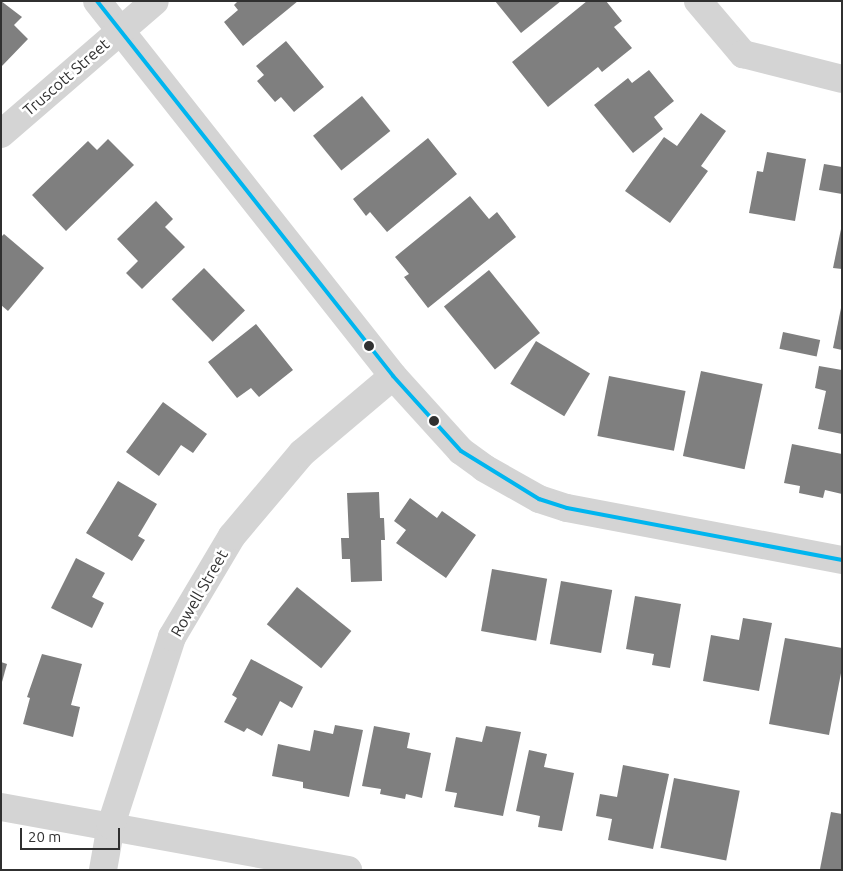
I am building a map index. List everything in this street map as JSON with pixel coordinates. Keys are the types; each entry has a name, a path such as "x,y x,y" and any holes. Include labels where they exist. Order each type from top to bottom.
{"street":[{"path":"97,1 393,376 461,451 510,485 539,499 566,508 842,560"},
{"name":"Truscott Street","path":"1,134 155,1"},
{"path":"698,1 742,54 842,79"},
{"name":"Rowell Street","path":"103,870 112,825 172,637 232,536 302,453 393,376"},
{"path":"1,807 112,825 348,870"}],"building":[{"path":"1,1 22,17 14,25 28,39 1,67"},
{"path":"238,1 298,1 243,46 224,22 238,10 234,5"},
{"path":"495,1 561,1 521,33"},
{"path":"587,1 606,1 622,21 614,27 632,48 602,72 598,67 548,107 512,62"},
{"path":"286,41 324,87 294,112 281,97 275,102 257,81 264,75 256,66"},
{"path":"649,70 674,101 654,117 663,129 633,153 594,105 628,78 632,83"},
{"path":"362,96 390,131 341,171 313,136"},
{"path":"701,113 726,131 701,166 708,171 670,223 625,191 664,137 677,146"},
{"path":"428,138 457,174 387,232 370,212 366,216 353,199"},
{"path":"108,139 134,165 66,231 32,195 88,141 97,150"},
{"path":"767,152 806,159 795,221 749,213 757,171 763,172"},
{"path":"824,164 842,167 842,194 819,190"},
{"path":"470,196 489,219 497,212 516,237 428,308 404,277 409,274 395,257"},
{"path":"156,201 173,219 165,227 185,247 142,289 126,273 138,261 117,239"},
{"path":"842,229 842,269 833,268"},
{"path":"4,234 44,268 8,311 1,305 1,237"},
{"path":"204,268 245,310 213,342 172,299"},
{"path":"489,270 540,333 495,369 444,307"},
{"path":"842,308 842,350 833,348"},
{"path":"256,324 293,370 259,397 251,388 237,398 208,362"},
{"path":"783,332 820,340 817,357 779,349"},
{"path":"536,341 590,373 564,416 510,384"},
{"path":"819,366 842,370 842,434 818,429 826,391 815,388"},
{"path":"701,371 763,384 745,469 683,456"},
{"path":"609,376 686,391 674,451 597,436"},
{"path":"163,402 207,434 193,453 181,445 159,476 126,452"},
{"path":"792,444 842,454 842,494 825,490 823,498 799,493 800,486 784,483"},
{"path":"118,481 157,504 138,536 145,540 132,561 86,533"},
{"path":"379,492 380,518 384,518 385,540 381,540 382,581 351,582 350,559 342,559 341,538 349,538 347,493"},
{"path":"410,498 437,518 442,511 476,535 446,578 396,543 406,530 394,521"},
{"path":"76,558 105,573 92,597 104,603 92,628 51,608"},
{"path":"492,569 547,579 536,641 481,631"},
{"path":"561,581 612,590 601,653 550,644"},
{"path":"297,587 351,631 321,668 267,624"},
{"path":"635,596 681,604 670,668 652,665 654,654 626,649"},
{"path":"743,618 772,623 759,691 703,681 711,635 739,640"},
{"path":"785,638 842,648 842,668 829,735 769,724"},
{"path":"42,654 82,664 71,705 80,707 73,737 23,724 30,698 27,697"},
{"path":"251,659 303,687 292,708 280,701 262,736 247,728 244,732 224,722 237,698 232,695"},
{"path":"1,662 7,664 2,682 1,682"},
{"path":"335,725 363,730 349,797 303,788 303,782 272,776 278,744 310,751 314,730 333,734"},
{"path":"374,726 410,733 407,748 431,753 422,798 406,794 405,799 380,794 381,789 362,786"},
{"path":"486,726 521,732 503,816 454,807 457,793 445,791 456,737 482,742"},
{"path":"529,750 547,754 544,767 574,773 562,831 538,827 540,816 516,811"},
{"path":"623,765 669,774 653,849 608,840 612,819 596,816 600,794 617,797"},
{"path":"674,778 740,791 726,860 660,848"},
{"path":"831,812 842,814 842,870 820,869"}],"transit line":[{"path":"97,1 393,376 461,451 539,499 567,508 842,560"}]}
